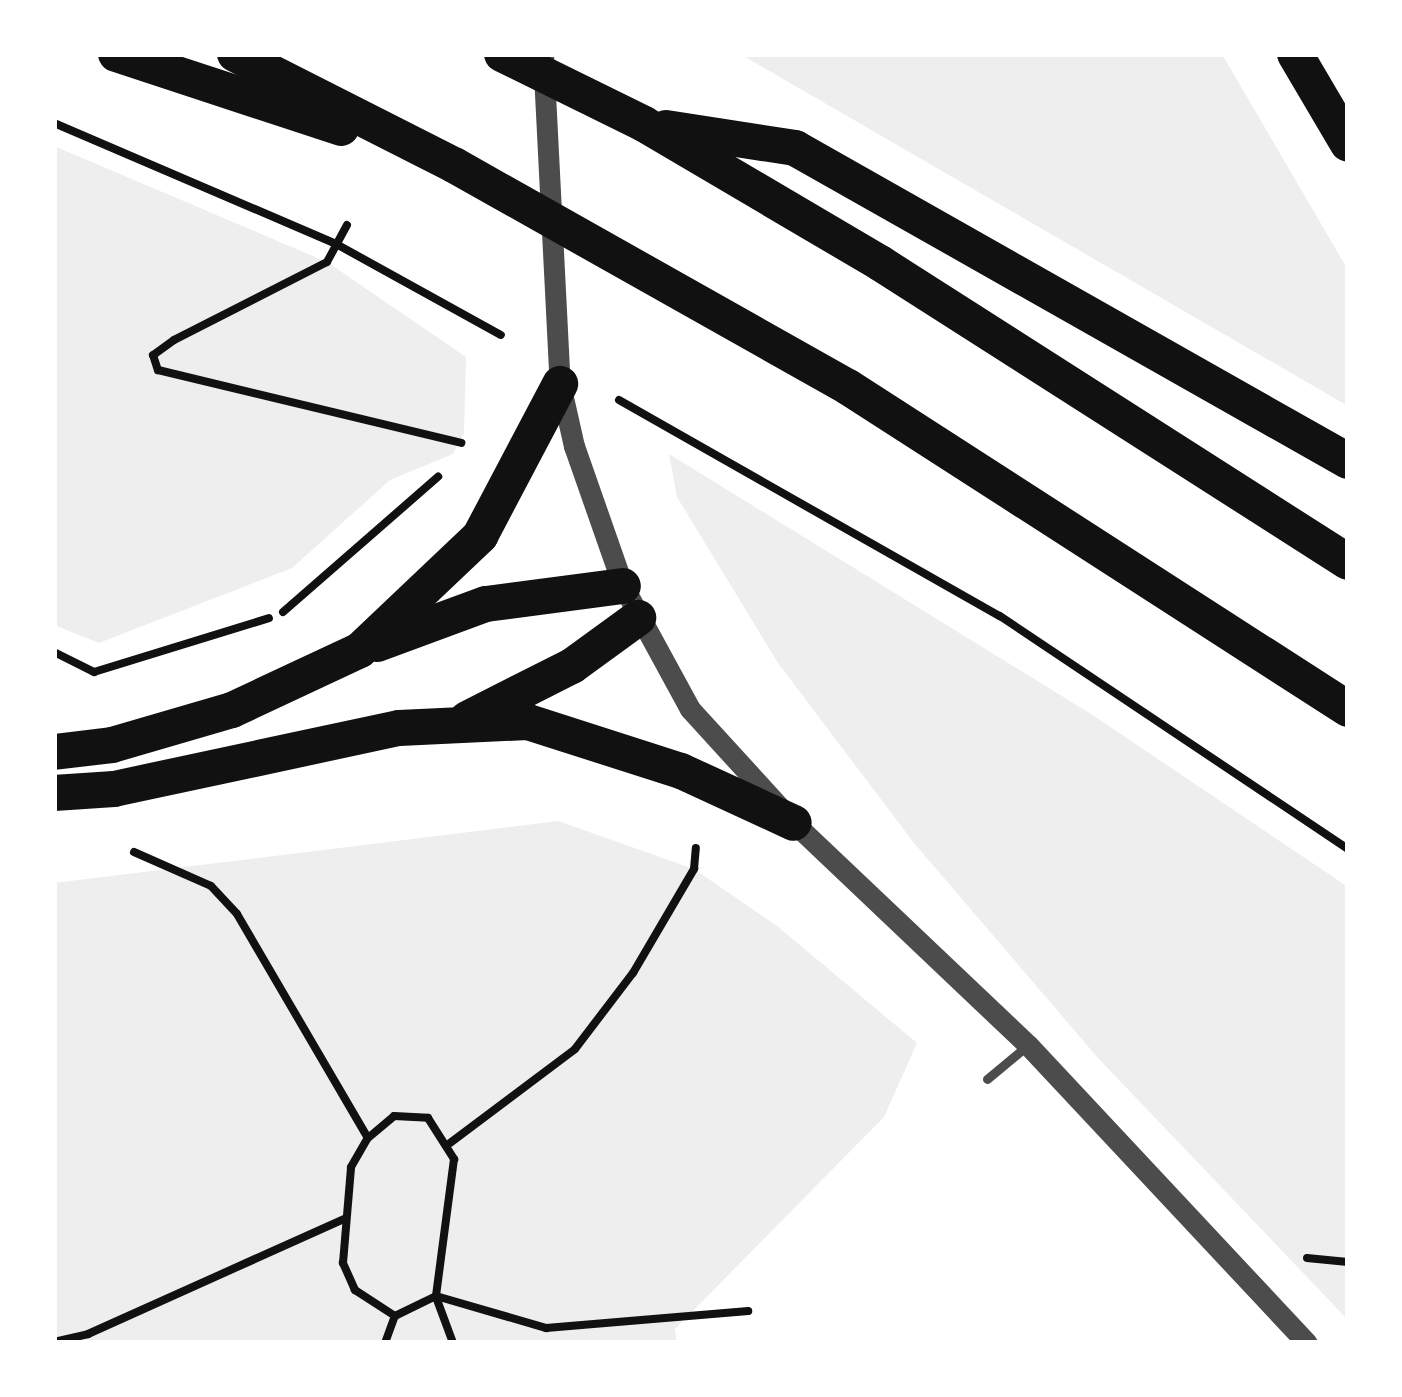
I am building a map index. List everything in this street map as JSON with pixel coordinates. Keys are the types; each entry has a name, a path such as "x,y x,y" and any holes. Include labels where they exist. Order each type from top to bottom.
{"highway":[{"path":"116,54 454,165"},
{"path":"235,54 454,165 848,387 1348,709"},
{"path":"502,54 644,124 880,263 1348,562"},
{"path":"1294,54 1348,144"},
{"path":"644,124 795,148 1348,461"},
{"path":"360,650 480,536 560,385"},
{"path":"54,752 112,746 232,710 360,650 486,604 630,602"},
{"path":"453,726 572,666 630,602"},
{"path":"54,793 114,789 399,728 528,722 702,780 794,823"}],"street":[{"path":"543,54 560,385 574,446 630,602 690,709 794,823 1028,1046 1307,1343"}],"lane":[{"path":"987,1079 1028,1046"}],"path":[{"path":"54,123 338,245 519,345"},
{"path":"347,225 327,262 174,340 153,355 158,370 477,447 460,460"},
{"path":"600,390 1000,616 1348,849"},
{"path":"54,652 94,672 276,616 314,592 389,512 442,473"},
{"path":"450,1143 575,1049 633,973 694,869 702,780"},
{"path":"129,849 211,886 236,914 368,1138"},
{"path":"395,1316 355,1289 343,1263 351,1167 368,1138 394,1116 428,1118 450,1143 436,1296 453,1343"},
{"path":"54,1342 88,1334 344,1219"},
{"path":"385,1343 395,1316 436,1296 546,1328 748,1311"}],"shaded area":[{"path":"740,54 1222,54 1348,270 1348,406"},
{"path":"54,146 327,262 466,357 464,433 453,454 390,480 292,568 99,643 54,625"},
{"path":"669,454 1091,714 1348,887 1348,1320 1098,1058 914,843 778,663 677,497"},
{"path":"558,821 694,869 777,926 917,1043 884,1117 675,1329 677,1343 54,1343 54,883"}]}
